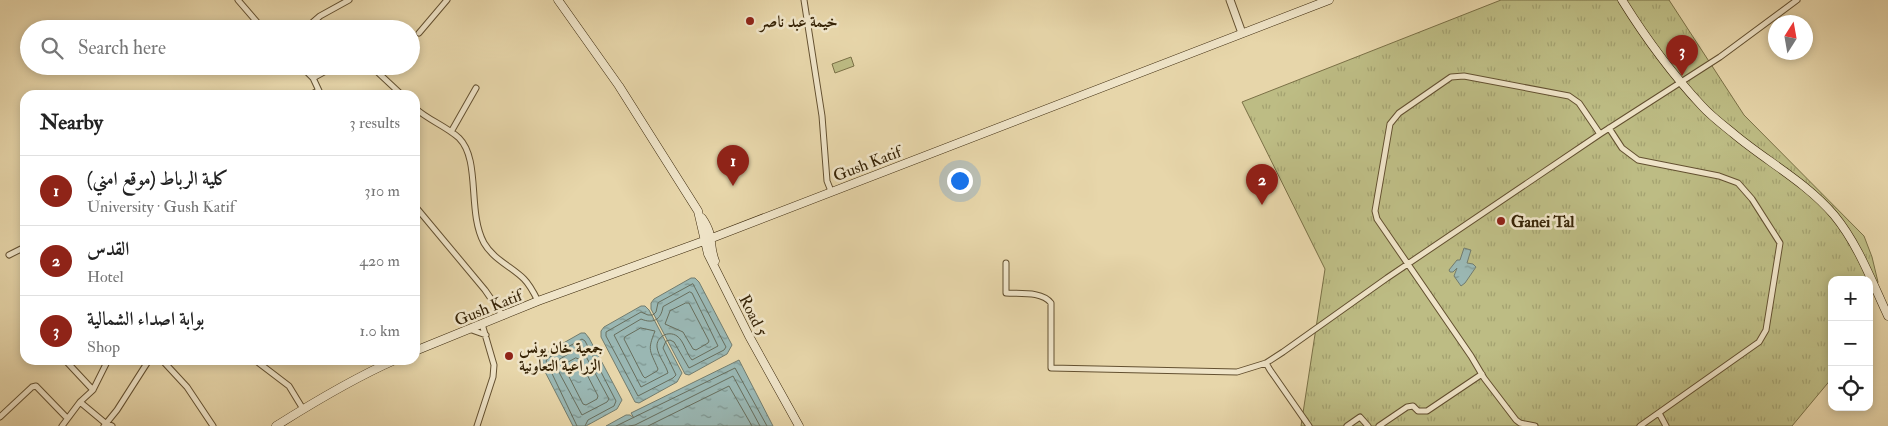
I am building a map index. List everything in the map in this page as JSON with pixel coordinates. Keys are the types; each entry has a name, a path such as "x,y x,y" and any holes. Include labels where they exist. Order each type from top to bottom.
{"main road":[{"name":"Road 5","path":"558,0 619,86 711,233 713,255 720,277 749,336 799,426"},
{"name":"Gush Katif","path":"420,349 538,301 712,238 1329,0"},
{"path":"1622,0 1667,64 1702,107 1735,135 1813,193 1834,215 1845,230 1864,265 1888,316"},
{"path":"698,211 708,254 720,277"},
{"path":"276,426 303,409 384,365"}],"street":[{"path":"238,0 255,20"},
{"path":"315,20 349,0"},
{"path":"420,32 447,0"},
{"path":"804,0 822,116 827,181 831,191"},
{"path":"1230,0 1242,33"},
{"path":"1006,263 1004,289 1006,293 1041,296 1048,299 1051,303 1051,368 1237,372 1266,363 1600,134 1720,57 1797,0"},
{"path":"310,75 318,90"},
{"path":"313,78 318,75"},
{"path":"381,75 397,90"},
{"path":"1535,426 1520,423 1516,420 1482,374 1377,219 1375,211 1390,124 1399,113 1443,82 1454,76 1464,76 1564,94 1579,103 1600,134"},
{"path":"451,132 476,88"},
{"path":"420,113 459,138 470,156 474,208 481,237 497,258 524,278 538,301"},
{"path":"1610,128 1622,148 1638,160 1719,176 1738,183 1752,199 1780,243 1766,330 1762,339 1755,346 1640,426"},
{"path":"420,212 485,290 503,316"},
{"path":"9,255 20,250"},
{"path":"477,426 494,371 494,360 482,324"},
{"path":"468,330 486,335"},
{"path":"1266,363 1309,426"},
{"path":"70,365 93,390"},
{"path":"62,426 80,402 93,390 106,365"},
{"path":"80,402 108,425 146,365"},
{"path":"167,365 187,387 213,426"},
{"path":"262,365 289,386 303,409"},
{"path":"1379,426 1406,407 1413,406 1418,411 1427,411 1482,374"},
{"path":"1,412 32,387 36,386 67,418"},
{"path":"1659,413 1666,426"},
{"path":"1347,426 1360,417 1368,426"}],"green space":[{"path":"1501,0 1669,0 1744,115 1864,236 1872,257 1878,282 1873,293 1873,276 1828,276 1828,383 1792,426 1301,426 1325,269 1242,102"},
{"path":"851,57 854,66 835,73 832,64"}],"water":[{"path":"1464,248 1471,250 1467,263 1473,264 1476,267 1461,286 1454,276 1457,268 1453,272 1449,270 1457,260 1460,260"},
{"path":"691,278 695,278 699,282 732,345 727,354 689,375 685,374 651,309 651,303 654,299"},
{"path":"641,306 645,306 649,310 682,373 677,382 639,403 635,402 601,337 601,331 604,327"},
{"path":"581,333 585,333 589,338 622,400 617,409 586,426 573,426 541,364 541,359 544,354"},
{"path":"739,360 773,426 606,426 626,415 634,418 631,413"}],"place":[{"name":"خيمة عبد ناصر","path":"750,21"},
{"name":"بوابة اصداء الشمالية","path":"1682,76"},
{"name":"كلية الرباط (موقع امني)","path":"733,186"},
{"name":"القدس","path":"1262,205"},
{"name":"Ganei Tal","path":"1501,221"},
{"name":"جمعية خان يونس الزراعية التعاونية","path":"509,356"}]}
